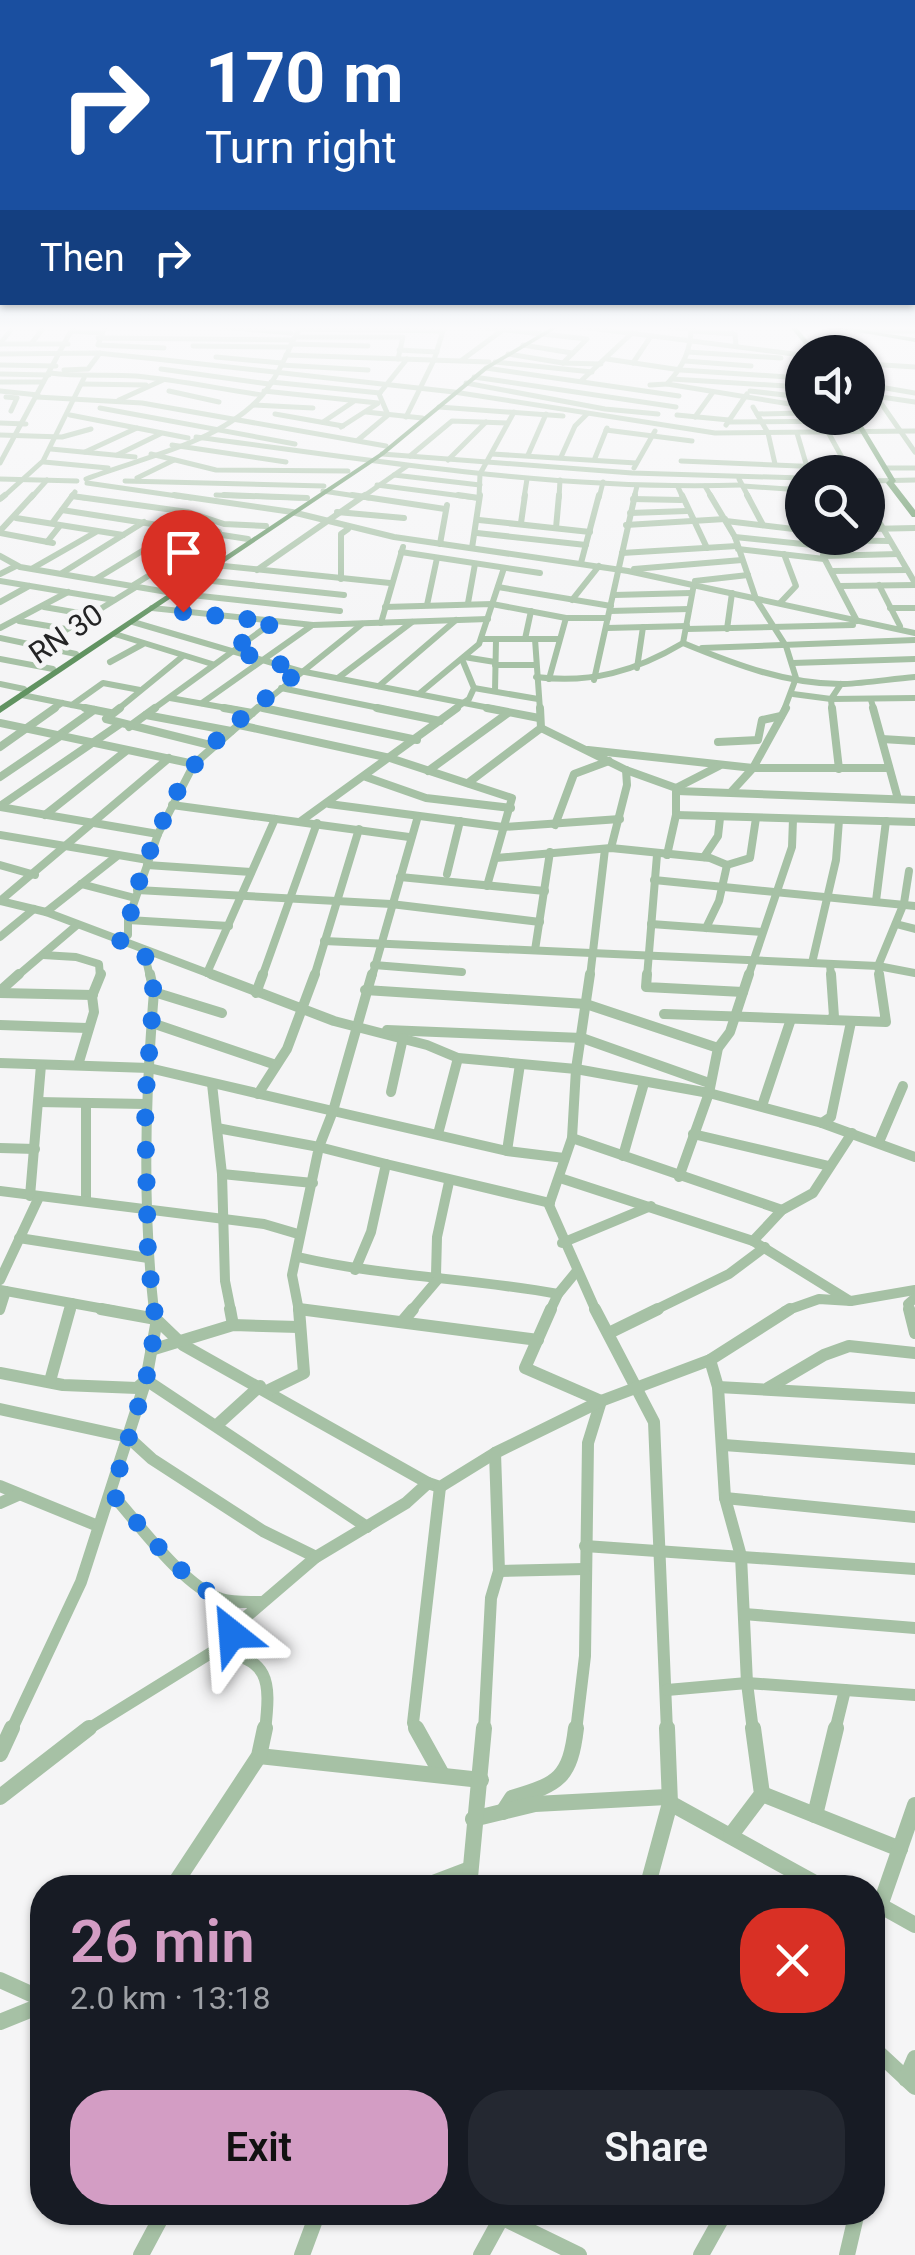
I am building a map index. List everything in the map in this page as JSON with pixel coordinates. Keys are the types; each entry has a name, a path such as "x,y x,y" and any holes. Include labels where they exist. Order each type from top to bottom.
{"main road":[{"name":"RN 30","path":"0,707 292,516 323,489 404,432"},
{"name":"RN 30","path":"23,692 282,512 406,432"},
{"path":"885,468 915,515"}],"street":[{"path":"0,463 23,432"},
{"path":"0,499 28,479 63,432"},
{"path":"0,435 62,436 78,432"},
{"path":"84,452 127,432"},
{"path":"158,432 290,450 632,473 785,477"},
{"path":"53,522 84,481 203,432"},
{"path":"234,432 295,444"},
{"path":"309,432 357,440 377,454 408,466 650,488 742,485 785,489"},
{"path":"324,434 328,432"},
{"path":"357,440 367,432"},
{"path":"410,456 438,432"},
{"path":"448,460 476,432"},
{"path":"472,548 479,520 480,474 503,432"},
{"path":"528,455 538,432"},
{"path":"560,456 575,432"},
{"path":"595,458 605,432"},
{"path":"633,432 692,441"},
{"path":"713,432 785,432"},
{"path":"116,455 162,433"},
{"path":"282,472 290,450 314,433"},
{"path":"734,433 736,473 763,525"},
{"path":"768,433 776,464"},
{"path":"632,473 654,434"},
{"path":"320,452 344,438"},
{"path":"680,473 682,440"},
{"path":"171,445 244,459 286,462"},
{"path":"51,449 140,458"},
{"path":"150,454 228,471 348,471"},
{"path":"492,454 636,463"},
{"path":"228,471 244,459"},
{"path":"131,481 174,460"},
{"path":"681,460 785,465"},
{"path":"44,462 113,468"},
{"path":"257,570 408,466"},
{"path":"174,482 203,468"},
{"path":"885,468 915,468"},
{"path":"650,488 654,473"},
{"path":"393,474 480,485"},
{"path":"521,524 527,478"},
{"path":"0,479 323,489 358,498 445,509"},
{"path":"0,532 46,480"},
{"path":"556,528 560,480"},
{"path":"885,482 915,480"},
{"path":"84,481 292,512 292,516 319,524 394,537 624,570 915,633"},
{"path":"581,563 603,482"},
{"path":"194,495 207,483"},
{"path":"376,485 480,498"},
{"path":"594,680 614,595 624,570 626,525 637,486"},
{"path":"705,486 735,536 756,599 786,646 796,678 793,694 754,768 732,791"},
{"path":"678,487 707,548"},
{"path":"11,492 34,495"},
{"path":"61,574 145,522 177,494 308,498"},
{"path":"440,544 450,495"},
{"path":"72,496 192,513 224,524 266,526"},
{"path":"633,499 681,500"},
{"path":"394,537 411,504"},
{"path":"62,510 248,538"},
{"path":"336,512 404,518"},
{"path":"630,512 687,512"},
{"path":"16,518 123,535"},
{"path":"479,520 590,532"},
{"path":"626,525 726,520 785,528"},
{"path":"48,542 59,527 53,522"},
{"path":"660,523 663,550"},
{"path":"96,580 181,527"},
{"path":"885,529 915,528"},
{"path":"336,624 344,595 342,534 348,529"},
{"path":"0,532 69,547"},
{"path":"32,569 96,532"},
{"path":"40,646 219,532"},
{"path":"477,533 586,545"},
{"path":"840,586 915,584 885,534"},
{"path":"735,536 785,539"},
{"path":"381,623 406,538"},
{"path":"622,553 738,548 824,557 898,554"},
{"path":"402,552 540,573"},
{"path":"779,604 796,589 784,554"},
{"path":"0,556 16,566 170,593 340,611"},
{"path":"824,557 856,622"},
{"path":"426,604 437,558"},
{"path":"536,594 543,558"},
{"path":"624,570 742,560"},
{"path":"468,603 475,564"},
{"path":"214,565 390,583"},
{"path":"0,577 16,566"},
{"path":"572,600 599,566"},
{"path":"420,693 482,639 504,568"},
{"path":"832,571 907,570"},
{"path":"692,583 748,575"},
{"path":"0,577 29,586 114,600"},
{"path":"194,579 344,595"},
{"path":"536,676 594,680 637,668 683,643 692,583"},
{"path":"0,602 29,586"},
{"path":"879,586 900,626"},
{"path":"498,588 572,600 610,612"},
{"path":"0,628 68,592"},
{"path":"614,595 691,593"},
{"path":"727,629 732,593"},
{"path":"385,606 492,604 566,618 689,609"},
{"path":"43,607 91,615"},
{"path":"152,608 312,625 488,619"},
{"path":"890,608 915,608"},
{"path":"525,639 531,610"},
{"path":"549,679 566,618"},
{"path":"378,686 456,620"},
{"path":"18,621 67,629"},
{"path":"133,622 300,670 539,718"},
{"path":"0,807 146,715 274,622"},
{"path":"338,678 412,622"},
{"path":"120,941 128,935 136,894 158,834 194,764 300,670 362,624"},
{"path":"202,704 312,625"},
{"path":"606,628 874,625"},
{"path":"884,627 900,626 915,633"},
{"path":"637,668 643,627"},
{"path":"696,648 786,646 915,633"},
{"path":"115,634 212,664"},
{"path":"0,638 76,654"},
{"path":"482,639 559,640"},
{"path":"535,639 541,728"},
{"path":"495,690 496,640"},
{"path":"683,643 746,669 796,678 841,684 915,678"},
{"path":"110,662 143,644"},
{"path":"183,656 106,719 214,746"},
{"path":"463,658 536,665"},
{"path":"463,658 474,688"},
{"path":"0,659 53,669"},
{"path":"793,664 915,660"},
{"path":"0,748 103,682 140,690"},
{"path":"0,684 110,713"},
{"path":"839,769 832,699 841,684"},
{"path":"280,688 440,721"},
{"path":"474,688 538,700"},
{"path":"301,822 417,740 464,703 474,688"},
{"path":"793,694 832,699 914,700"},
{"path":"170,698 417,740"},
{"path":"871,700 898,799"},
{"path":"0,777 94,710"},
{"path":"428,771 508,712"},
{"path":"146,715 390,758 512,798 487,886"},
{"path":"718,742 758,740 762,720 782,716"},
{"path":"0,722 194,764"},
{"path":"541,728 626,770 676,789 915,800"},
{"path":"468,783 541,728"},
{"path":"882,739 915,741"},
{"path":"45,814 126,750"},
{"path":"588,750 754,768 890,768"},
{"path":"0,901 36,875 168,758"},
{"path":"555,825 574,774 609,761"},
{"path":"676,789 721,765"},
{"path":"626,770 620,819 608,849 592,952 576,1069 572,1138 550,1203 562,1243 654,1422 669,1800 651,1875"},
{"path":"366,777 426,798 511,808"},
{"path":"676,789 676,815 654,880 646,987 743,992"},
{"path":"330,804 503,828 620,819"},
{"path":"172,805 409,837"},
{"path":"0,807 158,834"},
{"path":"676,815 915,822"},
{"path":"218,1425 263,1389 304,1372 292,1275 298,1257 298,1234 304,1226 320,1147 418,816"},
{"path":"704,857 718,836 720,818"},
{"path":"496,858 608,849 704,857 728,866 750,858 756,818"},
{"path":"207,973 275,819"},
{"path":"678,1177 720,1064 718,1048 735,1017 792,847 793,819"},
{"path":"812,962 829,897 839,820"},
{"path":"447,874 460,821"},
{"path":"876,901 886,822"},
{"path":"256,993 318,824"},
{"path":"258,1094 304,1010 360,829"},
{"path":"0,835 148,862 251,872"},
{"path":"535,950 550,852"},
{"path":"46,912 116,856"},
{"path":"0,866 36,875"},
{"path":"706,928 728,866"},
{"path":"664,1014 850,1022 888,1020 878,966 896,924 910,905 909,871"},
{"path":"400,877 545,891"},
{"path":"654,880 910,905"},
{"path":"80,884 136,894 391,904 540,922"},
{"path":"0,901 46,912 304,1010 458,1058 576,1069 644,1084 709,1088"},
{"path":"0,937 34,909"},
{"path":"106,934 128,924 229,926"},
{"path":"651,924 762,932"},
{"path":"896,924 915,929"},
{"path":"0,992 77,925"},
{"path":"324,941 812,962 878,966 915,973"},
{"path":"0,1754 82,1582 146,1380 156,1320 148,1258 145,1104 154,992 144,951"},
{"path":"43,954 76,956 99,964 94,1012 78,1065"},
{"path":"828,1020 834,1018 830,964"},
{"path":"374,965 462,972"},
{"path":"0,976 13,980"},
{"path":"365,990 586,1004 718,1048"},
{"path":"0,992 93,995"},
{"path":"154,992 222,1013"},
{"path":"762,1106 792,1019"},
{"path":"822,1123 831,1117 850,1040 850,1022"},
{"path":"152,1023 276,1065"},
{"path":"0,1025 87,1028"},
{"path":"371,1029 582,1038 709,1088 915,1156"},
{"path":"391,1092 402,1038"},
{"path":"438,1134 458,1058"},
{"path":"0,1063 149,1068 507,1150 564,1158"},
{"path":"0,1310 2,1287 34,1196 41,1064"},
{"path":"507,1150 520,1064"},
{"path":"212,1084 222,1174 224,1281 233,1324"},
{"path":"623,1156 644,1084"},
{"path":"879,1142 902,1086"},
{"path":"38,1102 145,1104"},
{"path":"86,1103 86,1199"},
{"path":"217,1128 320,1147 449,1182 550,1203"},
{"path":"752,1241 782,1210 814,1193 852,1133"},
{"path":"692,1134 829,1166"},
{"path":"572,1138 782,1210"},
{"path":"0,1148 35,1149"},
{"path":"355,1270 371,1232 386,1164"},
{"path":"222,1174 313,1183"},
{"path":"560,1178 752,1241 851,1301"},
{"path":"402,1322 437,1276 437,1237 449,1182"},
{"path":"0,1191 264,1224 298,1234"},
{"path":"562,1243 651,1206"},
{"path":"19,1238 148,1258"},
{"path":"609,1333 729,1274 766,1247"},
{"path":"298,1257 355,1270 495,1282 558,1294"},
{"path":"576,1272 558,1294 524,1368 601,1401"},
{"path":"2,1287 156,1320 177,1341 434,1485"},
{"path":"0,1797 86,1730 214,1651 261,1602 316,1558 434,1485 495,1453 635,1386 710,1360 784,1310 819,1299 913,1297 915,1332"},
{"path":"50,1381 72,1304"},
{"path":"299,1309 538,1340"},
{"path":"151,1350 233,1324 298,1326"},
{"path":"767,1388 824,1355 849,1346 915,1353"},
{"path":"710,1360 718,1387 726,1498 741,1556 747,1683 762,1794 730,1834"},
{"path":"0,1373 137,1388 146,1380"},
{"path":"146,1380 366,1527"},
{"path":"718,1387 915,1398"},
{"path":"503,1812 512,1798 543,1789 559,1779 572,1759 584,1656 588,1443 601,1401"},
{"path":"0,1409 128,1437 152,1459 263,1531 316,1558"},
{"path":"724,1444 915,1459"},
{"path":"470,1875 472,1819 481,1780 491,1598 499,1571 495,1453"},
{"path":"434,1485 413,1724 442,1772"},
{"path":"0,1486 98,1526"},
{"path":"112,1494 150,1532 170,1562 207,1593 223,1600 261,1602"},
{"path":"0,1504 18,1495"},
{"path":"726,1498 915,1516"},
{"path":"586,1546 915,1569"},
{"path":"499,1571 584,1569"},
{"path":"223,1600 232,1634"},
{"path":"744,1614 915,1628"},
{"path":"181,1875 259,1756 266,1734 270,1682 266,1671 240,1654 214,1651"},
{"path":"667,1690 747,1683 915,1694"},
{"path":"815,1815 845,1690"},
{"path":"259,1756 442,1772 481,1780"},
{"path":"534,1804 543,1789"},
{"path":"762,1794 900,1849"},
{"path":"472,1819 534,1804 669,1800 801,1875"},
{"path":"885,1890 915,1806"},
{"path":"452,1875 470,1868"},
{"path":"885,1920 915,1926"},
{"path":"0,1980 30,1996"},
{"path":"0,2022 30,2008"},
{"path":"911,2083 915,2058"},
{"path":"885,2059 911,2083"},
{"path":"141,2255 157,2225"},
{"path":"302,2255 313,2225"},
{"path":"481,2255 494,2225"},
{"path":"520,2225 579,2255"},
{"path":"702,2255 718,2225"},
{"path":"847,2255 853,2225"}],"route":[{"path":"183,612 274,622 231,650 300,670 194,764 158,834 128,920 128,935 120,941 144,951 154,992 145,1104 148,1258 156,1320 146,1380 112,1494 150,1532 170,1562 207,1593 223,1600 232,1634"}]}
